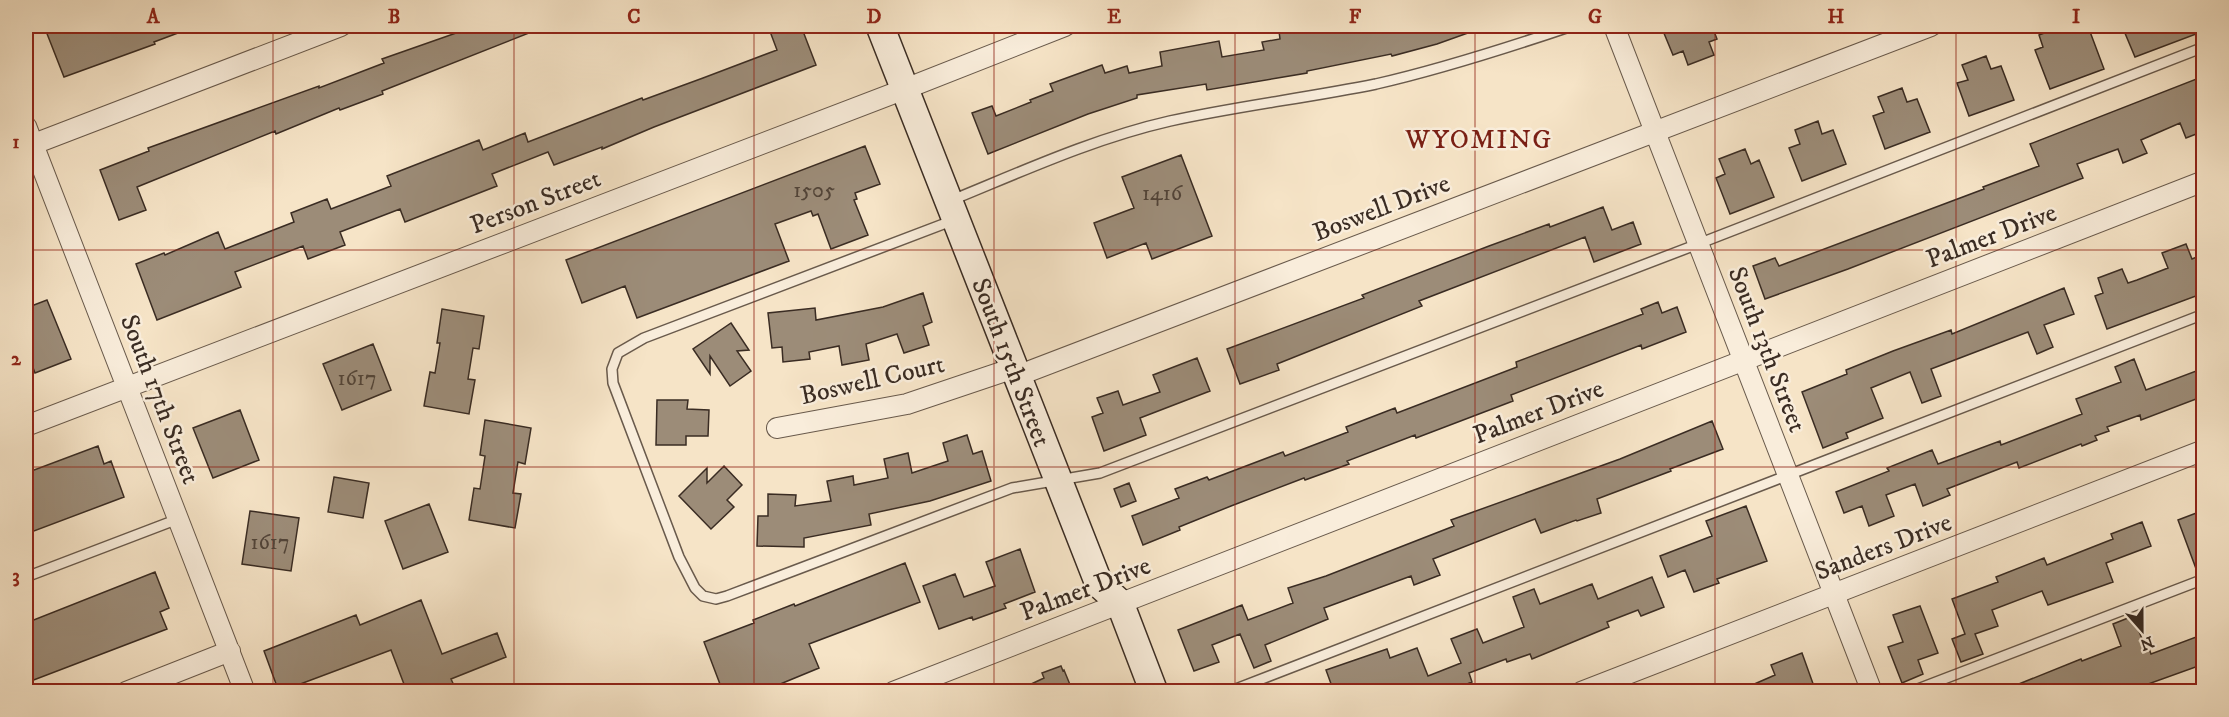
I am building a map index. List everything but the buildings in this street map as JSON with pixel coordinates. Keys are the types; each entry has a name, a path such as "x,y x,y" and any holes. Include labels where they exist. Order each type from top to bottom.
{"main road":[{"name":"South 15th Street","path":"880,26 1099,584 1120,603 1154,692"}],"street":[{"path":"28,139 341,26"},
{"name":"Person Street","path":"26,426 1065,26"},
{"name":"South 13th Street","path":"1614,26 1872,692"},
{"name":"Boswell Drive","path":"1016,372 1931,26"},
{"name":"South 17th Street","path":"28,139 245,692"},
{"name":"Palmer Drive","path":"893,692 2204,181"},
{"name":"Boswell Court","path":"777,428 907,404 1016,372"},
{"name":"Sanders Drive","path":"1581,692 2204,450"},
{"path":"126,692 230,651"}],"lane":[{"path":"1572,26 1439,68 1377,84 1170,121 1080,148 953,210 644,338 618,353 612,369 613,383 679,557 695,588 703,596 716,599 1011,488 1100,473 2204,47"},
{"path":"1228,692 2204,314"},
{"path":"26,577 178,519"},
{"path":"1910,692 2204,579"}],"district":[{"name":"WYOMING","path":"1479,139"}]}
